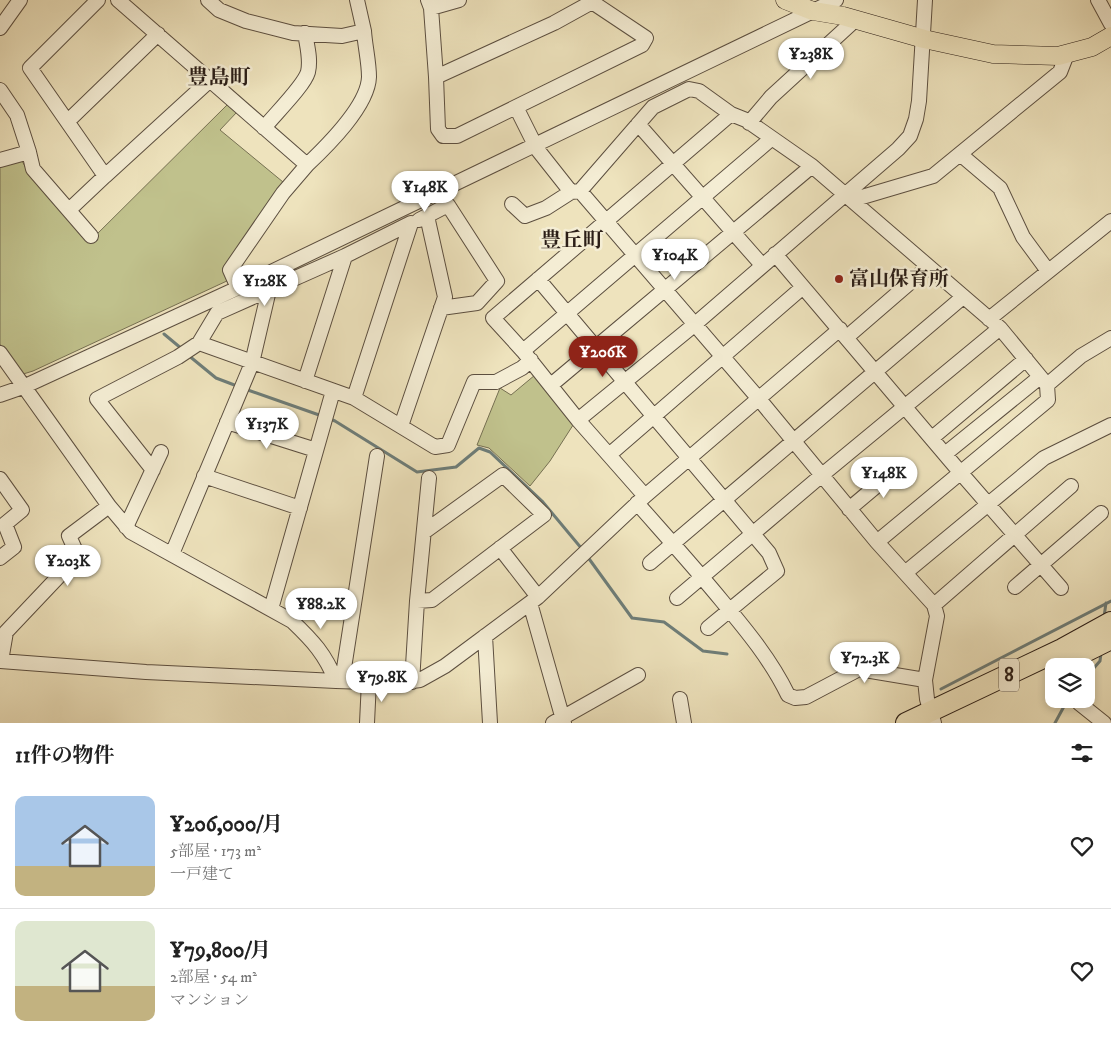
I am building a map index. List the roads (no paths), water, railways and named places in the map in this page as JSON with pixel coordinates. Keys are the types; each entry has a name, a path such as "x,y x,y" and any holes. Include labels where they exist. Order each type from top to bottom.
{"highway":[{"name":"8","path":"935,719 1111,622"},
{"name":"8","path":"1073,658 1111,639"},
{"name":"8","path":"906,723 935,719 1045,671"}],"main road":[{"path":"784,0 813,11 993,54 1058,56 1092,47 1111,36"}],"street":[{"path":"0,28 20,0"},
{"path":"98,0 30,68 105,176"},
{"path":"118,0 307,165"},
{"path":"208,0 220,10 246,22 292,32 342,36 364,31"},
{"path":"238,288 230,270 283,193 361,105 369,79 364,31 358,0"},
{"path":"436,77 554,23 591,1 646,38 642,45 457,136 443,136 438,129 430,4 459,0"},
{"path":"0,395 23,387 238,288 836,0"},
{"path":"578,420 775,254 849,197 910,136 916,119 919,100 925,0"},
{"path":"1098,0 1111,24"},
{"path":"749,123 771,97 855,20"},
{"path":"68,122 158,34"},
{"path":"264,128 308,74 310,58 305,34"},
{"path":"849,197 933,176 1060,72 1067,54"},
{"path":"68,210 210,80"},
{"path":"512,204 525,216 546,208 575,191 652,107 689,89 699,91 812,166 1000,328 1044,381 1048,400 877,542"},
{"path":"0,90 17,115 33,170 91,236"},
{"path":"516,107 537,149 575,191 606,220 664,291 759,399 877,542 934,605 937,616 925,680 927,699 935,719"},
{"path":"731,114 493,318 527,355 578,420 609,455 673,543 748,632 777,672 788,695 795,698 806,697 859,668 925,680"},
{"path":"638,124 762,265"},
{"path":"199,343 354,398 435,447 448,445 474,382 496,382 522,368 527,355 567,313 771,139"},
{"path":"0,160 29,152"},
{"path":"960,154 1000,188 1023,237 1048,271"},
{"path":"551,385 812,166"},
{"path":"153,470 97,399 178,358 199,343 217,313 345,256 448,205 497,281 476,303 441,308"},
{"path":"401,426 445,297 427,216"},
{"path":"989,318 1111,221"},
{"path":"354,398 411,223"},
{"path":"775,254 1060,588"},
{"path":"306,382 345,256"},
{"path":"109,506 69,536 78,556 6,632 1,661 146,672 339,681 398,683 420,680 444,666 534,600 641,500 759,399 928,267"},
{"path":"538,279 769,553 777,572 729,609 708,628"},
{"path":"609,455 803,287"},
{"path":"172,554 252,363 269,290"},
{"path":"650,563 962,297"},
{"path":"677,598 1000,328"},
{"path":"945,454 1044,381 1111,338"},
{"path":"0,353 126,527 292,621 328,661 339,681"},
{"path":"932,438 1026,359"},
{"path":"271,610 333,391"},
{"path":"227,422 316,450"},
{"path":"905,573 1044,458 1111,425"},
{"path":"126,527 161,452"},
{"path":"339,681 377,456"},
{"path":"850,508 900,467"},
{"path":"417,601 432,600 544,514 504,475 424,532"},
{"path":"204,476 300,508"},
{"path":"412,682 417,601 430,478"},
{"path":"0,479 22,510 5,524 14,547 0,558"},
{"path":"934,605 1071,486"},
{"path":"1015,587 1101,513"},
{"path":"500,548 534,600 560,722 638,675"},
{"path":"485,636 490,723"},
{"path":"366,723 369,681"},
{"path":"680,699 684,723"},
{"path":"1087,708 1104,723"}],"waterway":[{"path":"164,334 182,349"},
{"path":"188,355 216,378 237,386"},
{"path":"245,389 322,416"},
{"path":"328,418 417,472 456,467 479,448 490,452 542,501 582,549"},
{"path":"587,556 632,618 664,622 703,651 727,654"},
{"path":"941,689 1111,601"},
{"path":"1104,617 1106,603"},
{"path":"1095,667 1100,661 1101,653"},
{"path":"1055,723 1063,708"}],"place":[{"name":"富山保育所","path":"839,279"}],"district":[{"name":"豊島町","path":"219,78"},
{"name":"豊丘町","path":"572,241"}]}
